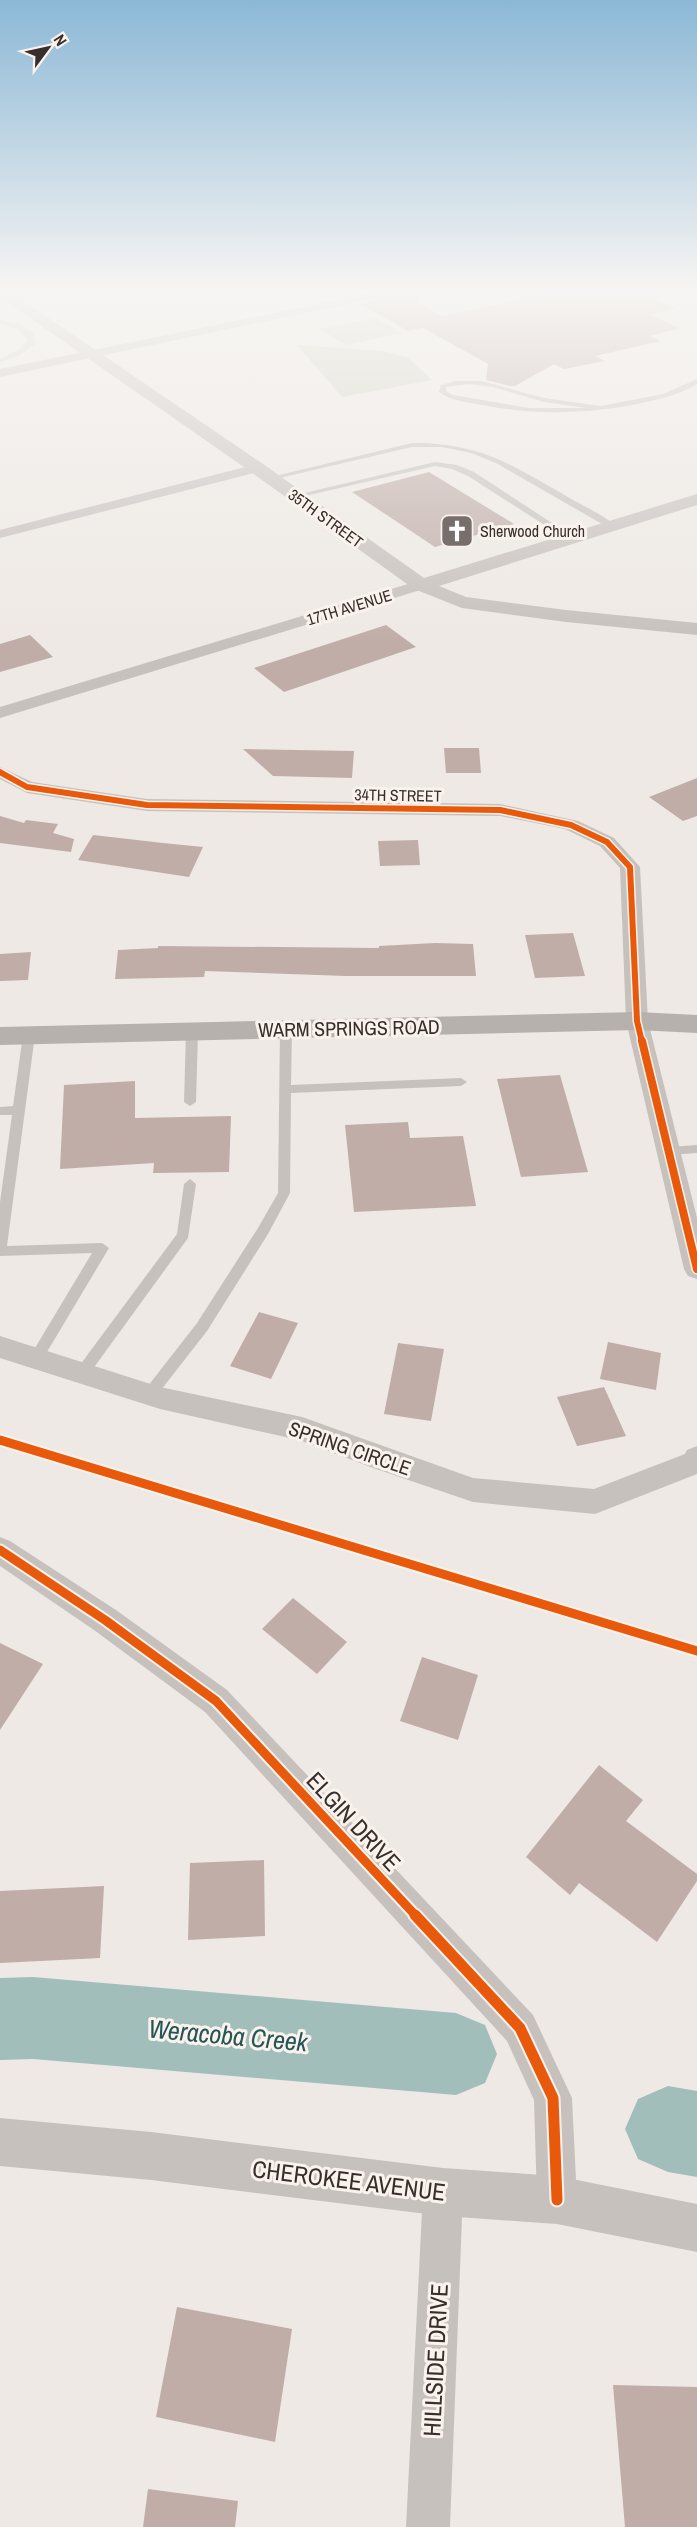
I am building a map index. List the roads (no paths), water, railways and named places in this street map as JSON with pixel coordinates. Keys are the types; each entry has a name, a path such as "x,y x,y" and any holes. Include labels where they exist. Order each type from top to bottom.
{"main road":[{"name":"WARM SPRINGS ROAD","path":"0,1036 637,1021 697,1024"}],"street":[{"name":"35TH STREET","path":"172,409 421,585 462,602 566,616 697,629"},
{"path":"0,534 264,473"},
{"name":"17TH AVENUE","path":"0,712 697,499"},
{"name":"34TH STREET","path":"0,772 27,787 147,806 500,810 571,825 607,842 630,867 637,1021"},
{"path":"637,1021 697,1266"},
{"name":"SPRING CIRCLE","path":"0,1347 149,1395 302,1429 386,1461 473,1490 595,1502 696,1461"},
{"name":"ELGIN DRIVE","path":"0,1550 105,1620 216,1701 520,2028 553,2098 557,2200"},
{"name":"CHEROKEE AVENUE","path":"0,2142 151,2156 443,2192 557,2200 697,2228"},
{"name":"HILLSIDE DRIVE","path":"428,2527 443,2192"}],"lane":[{"path":"540,409 564,411 589,409"},
{"path":"264,473 412,446 442,445 490,458 612,526"},
{"path":"479,461 490,458"},
{"path":"296,496 435,464 471,474 571,538"},
{"path":"458,469 469,465"},
{"path":"149,1395 202,1327 284,1192 286,1029"},
{"path":"190,1102 192,1032"},
{"path":"29,1035 0,1251 102,1248 36,1358"},
{"path":"284,1089 460,1082"},
{"path":"0,1111 19,1110"},
{"path":"669,1151 697,1149"},
{"path":"82,1373 183,1235 190,1184"}],"waterway":[{"name":"Weracoba Creek","path":"0,2019 33,2018 456,2054"},
{"name":"Weracoba Creek","path":"668,2129 697,2134"}],"place":[{"name":"Sherwood Church","path":"457,531"}]}
